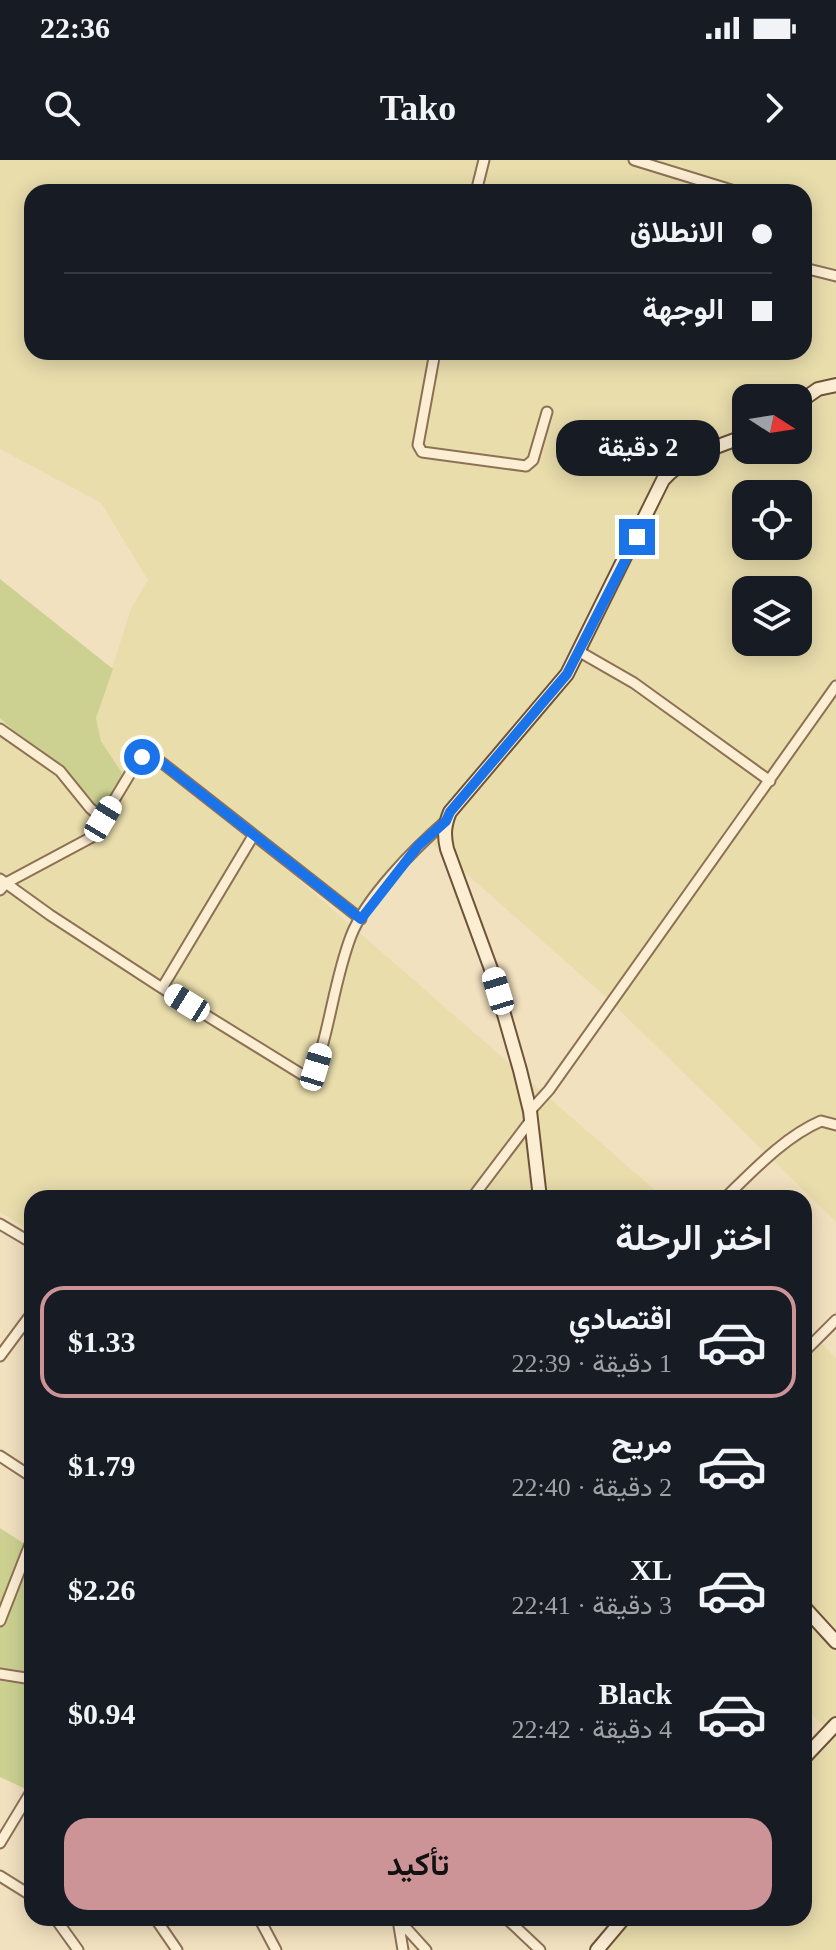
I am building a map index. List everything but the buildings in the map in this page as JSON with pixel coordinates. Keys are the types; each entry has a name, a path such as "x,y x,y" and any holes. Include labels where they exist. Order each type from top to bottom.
{"street":[{"path":"478,184 484,160"},
{"path":"634,160 712,184"},
{"path":"812,270 836,276"},
{"path":"434,360 418,445 422,452 526,466 533,460 547,412"},
{"path":"812,393 836,385"},
{"path":"539,1190 531,1116 495,983 447,849 444,837 446,821 450,812 567,674 663,480 670,471 692,458 732,442"},
{"path":"580,652 634,683 770,781"},
{"path":"478,1190 836,686"},
{"path":"0,729 60,771 103,819"},
{"path":"361,919 161,762 147,756 137,762 92,837 2,884 311,1080 327,1033 350,938 361,919 418,846 446,821"},
{"path":"162,988 253,836"},
{"path":"733,1190 802,1131 821,1121 836,1125"},
{"path":"0,1224 24,1238"},
{"path":"812,1344 836,1320"},
{"path":"0,1356 3,1344 24,1322"},
{"path":"0,1456 24,1472"},
{"path":"0,1621 24,1562"},
{"path":"0,1592 10,1599"},
{"path":"812,1616 836,1642"},
{"path":"0,1674 24,1678"},
{"path":"812,1750 836,1724"},
{"path":"0,1843 24,1803"},
{"path":"0,1876 24,1891"},
{"path":"64,1926 78,1950"},
{"path":"160,1926 177,1950"},
{"path":"263,1926 276,1950"},
{"path":"398,1926 403,1950"},
{"path":"404,1926 426,1950"},
{"path":"514,1926 540,1950"},
{"path":"597,1950 617,1926"}],"shaded area":[{"path":"0,160 836,160 836,1222 812,1199 812,1190 803,1190 607,998 427,839 356,925 190,785 655,1190 24,1190 24,1227 0,1212 0,718 105,822 126,779 101,741 96,718 131,609 148,580 101,503 0,449"},
{"path":"812,1334 836,1358 836,1950 599,1950 629,1926 812,1926 812,1746 827,1729 812,1715"}],"green space":[{"path":"0,579 113,669 96,718 101,741 126,779 106,823 0,718"},
{"path":"0,1528 23,1543 16,1569 24,1572 24,1788 0,1777"}],"route":[{"path":"142,757 153,757 161,762 361,919 389,880 418,846 446,821 450,812 567,674 637,537"}]}
